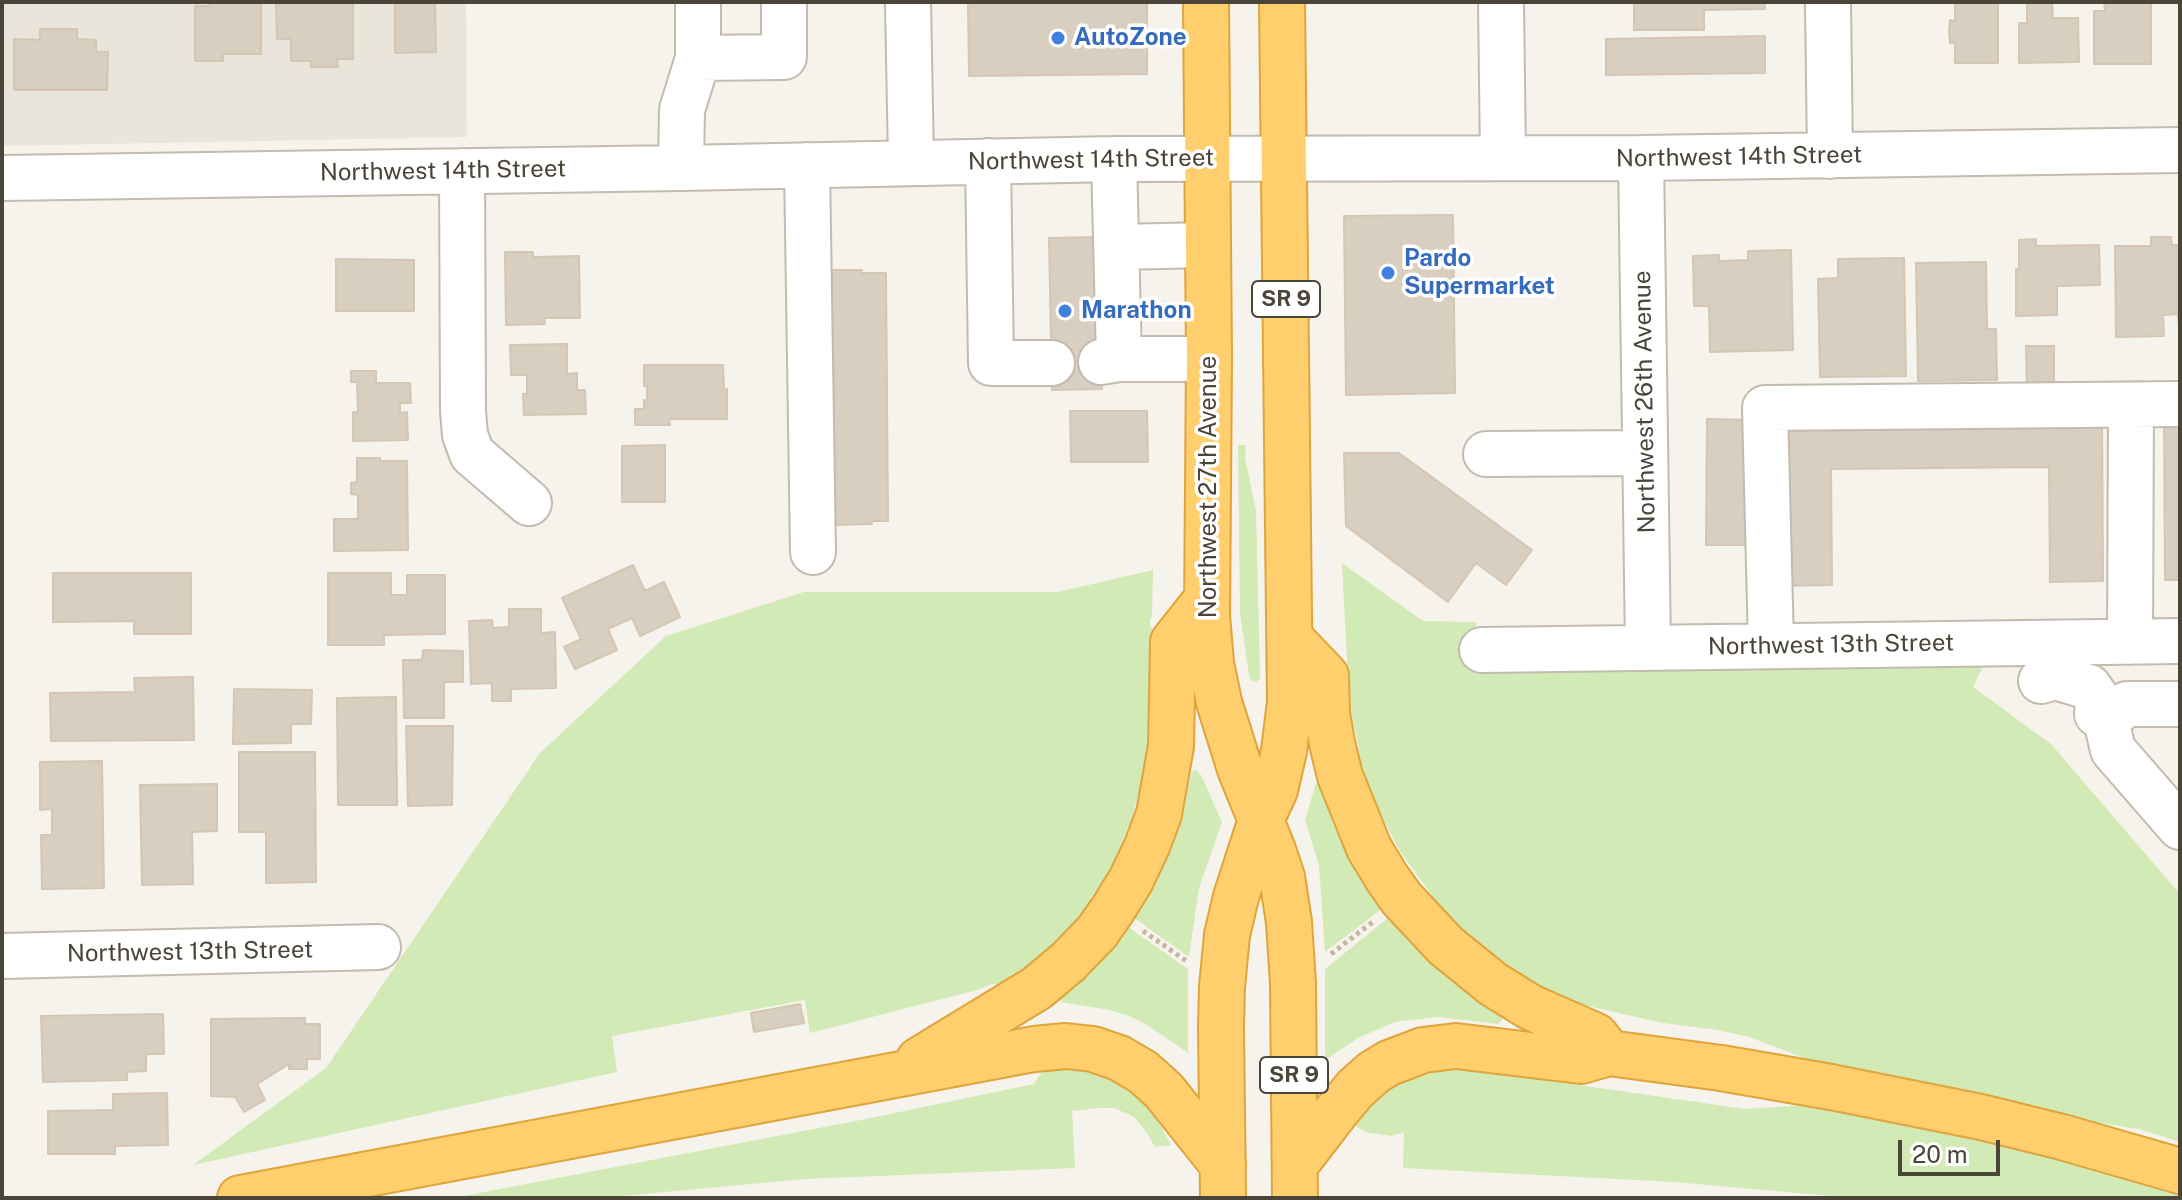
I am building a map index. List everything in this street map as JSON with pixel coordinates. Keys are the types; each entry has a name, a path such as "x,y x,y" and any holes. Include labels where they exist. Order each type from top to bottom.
{"highway":[{"name":"Northwest 27th Avenue","path":"1206,2 1209,359 1207,599 1211,663 1219,702 1240,769 1282,877 1289,922 1293,999 1295,1182"},
{"name":"SR 9","path":"1223,1182 1222,987 1227,935 1261,820 1275,790 1290,702 1282,2"},
{"path":"893,1076 1037,988 1097,932 1113,909 1131,880 1159,814 1171,746 1173,642 1207,599"},
{"path":"1290,638 1326,676 1327,713 1340,776 1369,848 1402,899 1446,946 1493,984 1541,1012 1596,1036 1609,1053"},
{"path":"240,1198 1034,1049 1066,1046 1093,1049 1119,1058 1143,1072 1164,1091 1223,1182"},
{"path":"1295,1182 1355,1089 1374,1072 1404,1056 1456,1046 1581,1061 1609,1053 1737,1071 1981,1117 2180,1171"}],"street":[{"path":"681,168 682,110 698,58 698,2"},
{"path":"698,58 784,57 784,2"},
{"path":"908,2 911,162"},
{"path":"1501,2 1503,158"},
{"path":"1828,2 1830,156"},
{"name":"Northwest 14th Street","path":"2,178 1114,159 1641,158 2180,150"},
{"name":"Northwest 26th Avenue","path":"1641,158 1648,647"},
{"path":"1114,159 1117,247 1110,361 1209,359"},
{"path":"988,161 991,363 1052,363"},
{"path":"807,165 813,552"},
{"path":"462,171 465,435 472,454 529,503"},
{"path":"1117,247 1208,245"},
{"path":"1771,645 1765,408 2180,404"},
{"path":"2130,642 2131,405"},
{"path":"1486,454 1645,453"},
{"name":"Northwest 13th Street","path":"1482,650 2180,641"},
{"path":"2008,643 2020,662 2041,681 2043,694 2075,717 2102,717 2127,704 2180,704"},
{"path":"2102,717 2113,750 2180,827"},
{"name":"Northwest 13th Street","path":"2,956 378,947"}],"path":[{"path":"1324,959 1386,912"},
{"path":"1142,930 1188,963"}],"shaded area":[{"path":"2,2 466,2 467,137 2,146"}],"green space":[{"path":"1238,445 1246,445 1245,458 1256,511 1260,679 1256,682 1249,676 1240,612"},
{"path":"1342,563 1423,621 1476,622 1475,665 1987,658 1973,687 2051,744 2180,894 2180,1142 2139,1129 2056,1117 1845,1073 1749,1037 1663,1023 1548,997 1478,955 1423,902 1432,895 1401,853 1366,785 1349,700"},
{"path":"1153,570 1149,734 1143,777 1132,818 1114,861 1090,898 1098,906 1016,985 992,984 810,1033 805,1000 612,1036 617,1072 193,1165 326,1068 540,753 666,636 804,592 1058,592"},
{"path":"1195,769 1201,775 1222,822 1199,888 1189,957 1134,918 1153,887 1169,851"},
{"path":"1316,783 1320,783 1333,824 1355,866 1383,908 1325,952 1319,865 1305,820"},
{"path":"1388,918 1461,988 1501,1014 1502,1020 1498,1024 1438,1017 1395,1022 1358,1038 1327,1059 1325,969"},
{"path":"1128,927 1188,969 1188,1053 1129,1016 1061,1002 1061,997 1093,968"},
{"path":"1444,1068 1745,1109 1820,1104 1914,1120 2180,1191 2180,1198 1853,1198 1675,1182 1403,1168 1404,1132 1392,1136 1365,1132 1354,1125 1382,1094 1404,1079"},
{"path":"1043,1070 1089,1070 1131,1090 1153,1112 1171,1145 1155,1147 1134,1117 1114,1108 1100,1108 1072,1111 1075,1168 804,1179 601,1198 453,1198 1034,1084"}],"building":[{"path":"209,2 261,2 261,54 223,54 223,61 195,61 195,6 209,6"},
{"path":"276,2 353,2 353,59 337,59 338,67 311,67 311,61 291,61 291,39 277,39"},
{"path":"395,2 435,2 436,52 395,53"},
{"name":"AutoZone","path":"968,2 1147,2 1147,74 969,76"},
{"path":"1634,2 1764,2 1765,9 1704,10 1704,30 1634,30"},
{"path":"1955,2 1998,2 1998,63 1955,63 1955,43 1950,43 1949,32 1950,20 1955,21"},
{"path":"2027,2 2052,2 2053,18 2078,18 2079,62 2019,63 2019,23 2027,23"},
{"path":"2104,2 2151,2 2151,64 2094,64 2094,11 2105,11"},
{"path":"40,29 77,29 77,39 96,40 96,52 108,52 107,90 14,90 14,39 40,40"},
{"path":"1765,36 1765,73 1606,75 1606,39"},
{"path":"1453,215 1455,393 1346,395 1344,216"},
{"name":"Marathon","path":"1099,237 1102,389 1052,390 1049,238"},
{"path":"2151,237 2171,237 2172,245 2180,245 2180,341 2178,314 2163,315 2164,336 2116,337 2115,246 2151,246"},
{"path":"2036,239 2036,246 2099,245 2100,285 2057,286 2057,315 2016,316 2019,240"},
{"path":"1791,250 1793,350 1710,352 1709,306 1694,306 1693,256 1719,255 1719,261 1748,260 1748,251"},
{"path":"505,252 533,252 533,257 579,256 580,318 544,318 545,324 506,325"},
{"path":"1904,258 1906,376 1820,377 1818,279 1838,278 1838,259"},
{"path":"336,259 414,260 414,311 336,311"},
{"path":"1986,262 1987,329 1996,329 1997,380 1918,381 1916,263"},
{"path":"829,270 886,273 888,521 832,525"},
{"path":"567,344 567,374 577,373 577,390 585,390 586,414 524,415 523,394 527,394 527,375 511,375 510,345"},
{"path":"2026,346 2054,346 2054,389 2027,389"},
{"path":"644,365 723,365 727,419 669,419 670,425 635,425 635,409 644,409 644,400 647,400"},
{"path":"351,371 376,371 376,383 410,383 411,403 400,403 400,413 407,412 408,440 353,441 353,412 358,412 357,382 351,382"},
{"path":"1070,411 1147,411 1148,462 1071,462"},
{"path":"2164,412 2180,412 2180,580 2165,580"},
{"path":"2102,413 2103,581 2050,582 2049,467 1831,469 1832,585 1780,586 1779,416"},
{"path":"1707,419 1751,420 1750,545 1706,545"},
{"path":"665,445 665,502 622,502 622,446"},
{"path":"1344,453 1399,453 1532,550 1506,585 1476,563 1448,602 1346,526"},
{"path":"357,458 407,461 408,550 334,551 334,519 358,519 358,495 351,494 351,483 357,482"},
{"path":"633,565 645,591 664,582 680,617 640,636 632,618 608,629 617,650 575,669 564,647 581,639 562,598"},
{"path":"53,573 191,573 191,634 134,634 134,621 53,622"},
{"path":"328,573 391,573 391,595 407,595 407,575 445,575 445,634 384,635 384,645 328,645"},
{"path":"509,609 541,609 541,633 555,632 556,688 511,689 511,701 492,701 492,683 471,684 469,621 492,620 493,628 509,627"},
{"path":"423,650 463,651 463,682 444,682 444,718 404,718 403,660 422,660"},
{"path":"193,677 194,740 51,741 50,693 135,692 134,678"},
{"path":"234,689 312,690 311,724 291,724 291,743 233,744"},
{"path":"396,697 397,805 338,805 337,698"},
{"path":"406,726 453,726 452,805 408,806"},
{"path":"239,752 315,752 316,882 266,883 266,832 239,832"},
{"path":"102,761 104,888 42,889 41,835 52,835 52,809 40,810 40,762"},
{"path":"217,784 217,831 192,832 193,884 142,885 140,785"},
{"path":"800,1004 804,1023 754,1032 751,1013"},
{"path":"163,1014 164,1054 146,1054 146,1071 127,1072 127,1080 43,1082 41,1016"},
{"path":"305,1018 305,1024 320,1024 320,1059 307,1059 307,1069 289,1069 289,1064 257,1084 265,1100 244,1112 235,1097 211,1096 211,1019"},
{"path":"167,1093 168,1145 115,1146 115,1154 48,1154 48,1111 113,1110 113,1094"}],"place":[{"name":"AutoZone","path":"1058,38"},
{"name":"Pardo Supermarket","path":"1388,273"},
{"name":"Marathon","path":"1065,311"}]}
